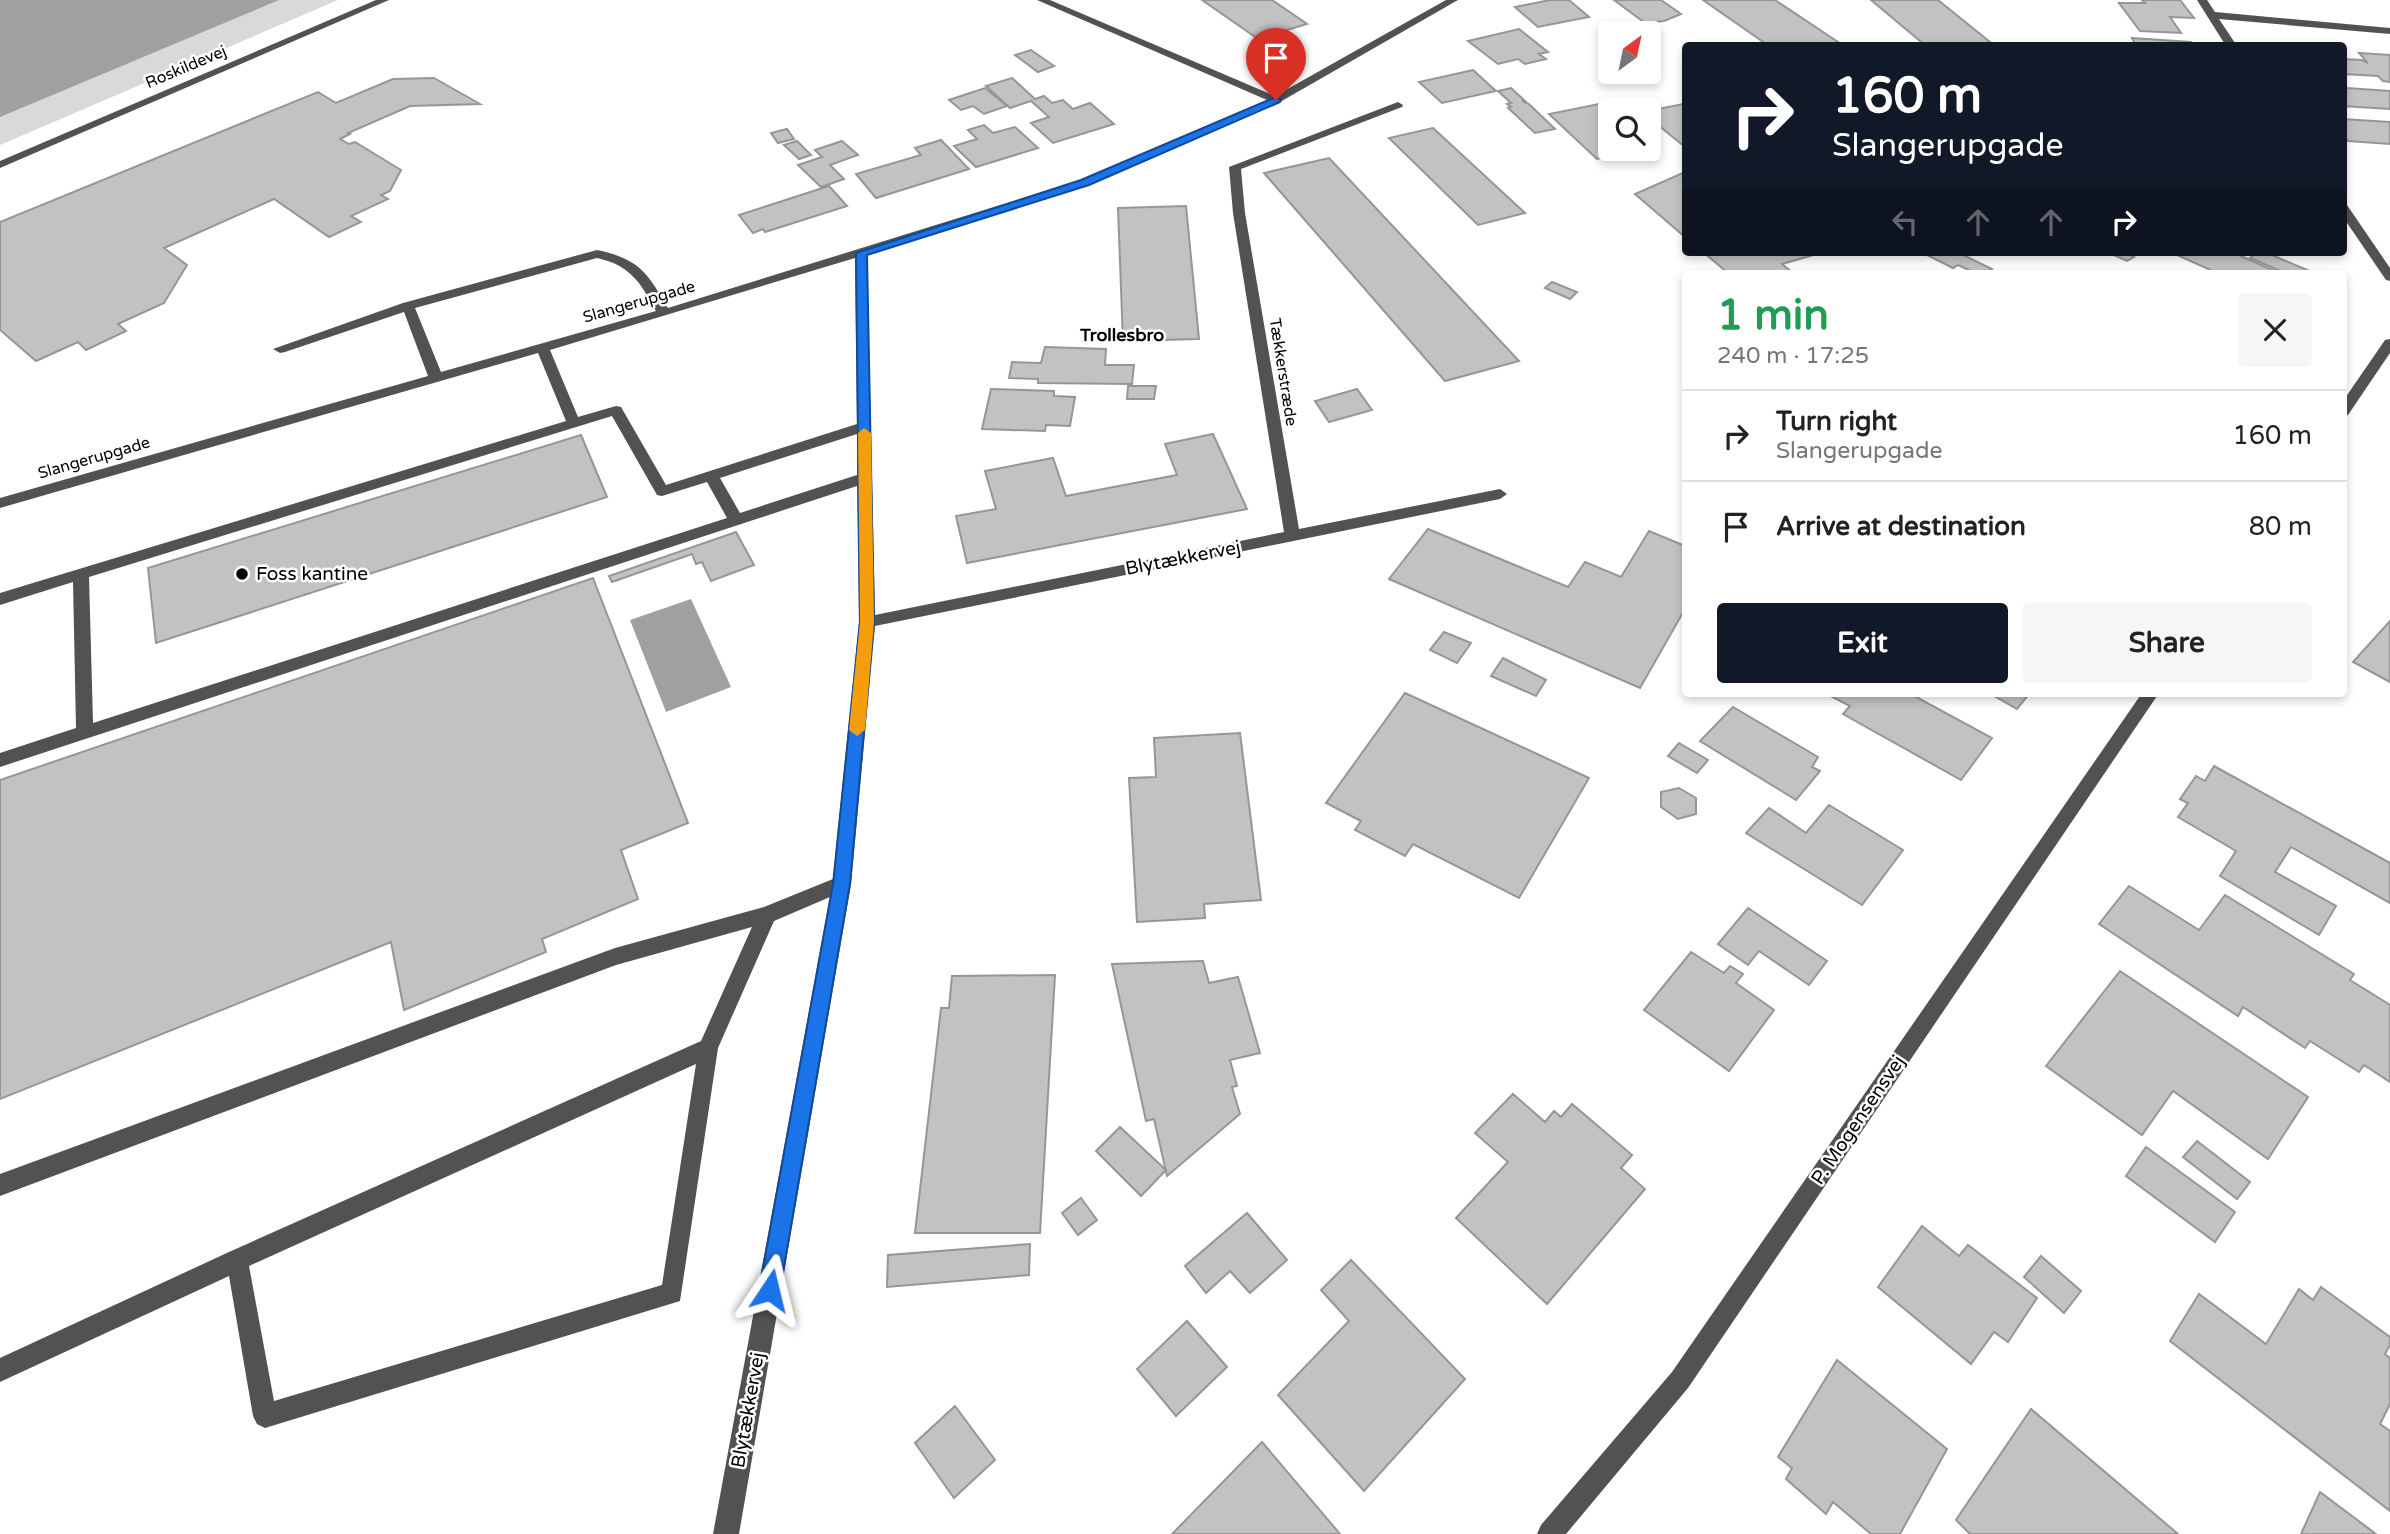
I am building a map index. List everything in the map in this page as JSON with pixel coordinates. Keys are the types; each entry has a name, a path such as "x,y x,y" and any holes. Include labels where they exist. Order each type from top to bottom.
{"street":[{"name":"Roskildevej","path":"0,165 384,0"},
{"path":"1042,0 1276,100"},
{"name":"Slangerupgade","path":"0,503 664,313 1085,182 1276,100 1453,0"},
{"path":"2202,0 2229,42"},
{"path":"2211,15 2390,31"},
{"name":"Tækkerstræde","path":"1292,536 1239,213 1235,167 1398,105"},
{"path":"2347,214 2390,276"},
{"name":"Blytækkervej","path":"726,1534 842,884 867,622 861,253"},
{"path":"280,349 408,306 597,254 618,257 638,268 664,313"},
{"path":"408,306 436,378"},
{"path":"2347,406 2390,343"},
{"path":"542,348 574,423"},
{"path":"0,599 616,410 662,491 864,427"},
{"path":"711,475 736,520"},
{"path":"0,760 865,478"},
{"name":"Blytækkervej","path":"867,622 1500,494"},
{"path":"81,574 85,732"},
{"name":"P. Mogensensvej","path":"1550,1534 1680,1380 2148,697"},
{"path":"0,1185 615,957 768,915 842,884"},
{"path":"237,1260 265,1416 672,1293 708,1048 768,915"},
{"path":"0,1370 708,1048"}],"shaded area":[{"path":"0,0 338,0 0,145"},
{"path":"0,0 279,0 0,117"},
{"path":"691,599 731,687 666,712 630,620"}],"building":[{"path":"1202,0 1272,0 1307,24 1258,39"},
{"path":"1550,0 1569,0 1589,17 1538,27 1515,7"},
{"path":"1614,0 1661,0 1681,14 1664,21 1642,21"},
{"path":"1703,0 1775,0 1838,42 1763,42"},
{"path":"1871,0 1938,0 1990,42 1921,42"},
{"path":"2142,0 2180,0 2194,18 2170,17 2181,33 2140,31 2119,3 2145,3"},
{"path":"1519,29 1548,52 1539,54 1546,59 1525,64 1518,59 1498,64 1468,41"},
{"path":"2132,38 2191,42 2134,42"},
{"path":"1031,50 1054,66 1038,72 1015,55"},
{"path":"2359,53 2390,55 2390,82 2383,81 2378,76 2347,74 2347,59 2368,63"},
{"path":"1473,70 1496,91 1442,103 1419,82"},
{"path":"434,78 480,104 410,106 340,139 349,144 355,142 401,170 390,191 381,195 388,199 351,216 361,222 329,237 274,199 164,248 187,265 164,303 118,324 126,331 86,350 78,342 36,361 0,330 0,222 318,92 336,103 393,79"},
{"path":"1012,78 1035,99 1044,96 1052,103 1063,100 1073,109 1090,103 1114,124 1053,143 1031,123 1049,117 1031,101 1010,108 986,86"},
{"path":"985,88 1007,106 984,114 973,106 961,110 949,100"},
{"path":"1511,88 1555,129 1535,133 1508,108 1511,107 1507,104 1511,103 1498,91"},
{"path":"2347,88 2390,91 2390,109 2347,106"},
{"path":"1598,104 1598,159 1597,159 1549,114"},
{"path":"1682,104 1682,145 1661,128 1661,108"},
{"path":"2347,119 2390,122 2390,144 2348,141"},
{"path":"984,125 993,133 1015,127 1038,148 976,167 954,146 977,139 968,130"},
{"path":"1433,128 1525,213 1478,225 1389,138"},
{"path":"787,129 794,139 778,143 771,133"},
{"path":"941,140 969,169 876,198 856,174 921,155 915,148"},
{"path":"797,141 811,155 799,159 784,145"},
{"path":"842,141 858,155 830,165 844,179 821,187 798,165 822,157 815,150"},
{"path":"1329,158 1519,361 1445,381 1264,173"},
{"path":"1682,173 1682,234 1635,194"},
{"path":"829,186 847,206 765,232 763,229 753,233 739,215"},
{"path":"1186,206 1199,339 1123,341 1118,208"},
{"path":"1708,256 1810,256 1782,264 1789,270 1724,270"},
{"path":"1929,256 1965,256 1992,269 1969,270 1958,265 1953,268"},
{"path":"2116,256 2134,257 2127,261"},
{"path":"2179,256 2241,256 2272,270 2210,270"},
{"path":"2274,256 2307,270 2278,270 2250,258"},
{"path":"1552,282 1577,292 1570,299 1545,288"},
{"path":"1045,347 1106,349 1105,365 1134,365 1132,384 1038,383 1038,379 1009,378 1012,362 1041,363"},
{"path":"1128,386 1156,386 1154,399 1127,399"},
{"path":"991,389 1054,391 1054,396 1075,397 1070,426 1046,425 1045,431 982,429"},
{"path":"1357,389 1372,410 1329,422 1315,401"},
{"path":"1213,434 1247,509 967,563 956,516 996,509 985,471 1053,458 1066,496 1177,475 1165,444"},
{"path":"581,435 607,497 156,643 148,568"},
{"path":"1428,529 1568,587 1585,562 1621,577 1649,531 1682,545 1682,614 1640,688 1389,579"},
{"path":"736,532 754,565 711,581 702,562 696,564 692,554 612,582 609,576"},
{"path":"593,578 688,823 621,850 638,899 542,939 546,952 404,1010 391,942 0,1099 0,780"},
{"path":"2390,621 2390,682 2353,662"},
{"path":"1444,632 1471,643 1457,663 1430,650"},
{"path":"1503,658 1546,680 1536,696 1491,676"},
{"path":"1405,693 1589,778 1519,898 1413,844 1405,856 1355,830 1361,821 1326,803"},
{"path":"1833,697 1916,697 1992,738 1961,780 1843,714 1850,706"},
{"path":"1996,697 2027,697 2017,709"},
{"path":"1733,707 1818,757 1812,767 1820,771 1796,800 1700,741"},
{"path":"1240,733 1261,900 1204,904 1205,918 1137,922 1129,778 1156,777 1154,738"},
{"path":"1679,743 1708,760 1697,773 1668,756"},
{"path":"2214,766 2390,863 2390,903 2291,847 2275,872 2336,906 2319,935 2220,876 2236,851 2178,817 2188,803 2180,799 2196,776 2205,781"},
{"path":"1679,788 1696,798 1696,814 1678,819 1661,807 1661,792"},
{"path":"1829,805 1903,850 1862,905 1746,833 1769,808 1806,833"},
{"path":"2129,886 2199,930 2225,895 2354,974 2350,980 2390,1005 2390,1082 2364,1065 2359,1072 2310,1041 2305,1048 2243,1007 2238,1016 2099,924"},
{"path":"1748,908 1827,961 1809,985 1759,951 1748,965 1718,944"},
{"path":"1691,952 1724,973 1730,966 1743,974 1736,983 1774,1010 1729,1071 1644,1010"},
{"path":"1203,961 1209,983 1238,977 1260,1053 1230,1060 1237,1086 1232,1087 1240,1114 1167,1176 1154,1119 1146,1121 1112,964"},
{"path":"2120,971 2308,1097 2268,1159 2173,1091 2142,1135 2046,1066"},
{"path":"1055,975 1040,1233 915,1233 941,1008 949,1008 952,976"},
{"path":"1513,1094 1545,1122 1554,1111 1561,1117 1572,1104 1632,1155 1621,1168 1645,1189 1547,1304 1456,1218 1508,1162 1475,1133"},
{"path":"1120,1127 1166,1170 1141,1196 1096,1151"},
{"path":"2197,1141 2250,1182 2237,1199 2183,1157"},
{"path":"2146,1147 2235,1212 2215,1242 2126,1176"},
{"path":"1081,1198 1097,1220 1078,1235 1062,1213"},
{"path":"1247,1213 1287,1260 1250,1293 1230,1271 1206,1293 1185,1266"},
{"path":"1922,1226 1959,1256 1968,1245 2037,1298 2008,1342 1994,1332 1971,1364 1878,1287"},
{"path":"1030,1244 1029,1275 887,1287 888,1255"},
{"path":"2041,1256 2081,1291 2064,1313 2024,1277"},
{"path":"1351,1260 1465,1379 1364,1491 1278,1395 1349,1321 1321,1290"},
{"path":"2321,1287 2390,1337 2390,1345 2385,1354 2390,1358 2390,1404 2380,1424 2390,1431 2390,1511 2170,1341 2199,1294 2266,1344 2299,1289 2313,1300"},
{"path":"1187,1321 1227,1367 1176,1416 1137,1369"},
{"path":"1837,1360 1947,1449 1900,1534 1871,1534 1833,1502 1826,1514 1786,1479 1792,1468 1778,1457"},
{"path":"955,1406 995,1460 954,1498 915,1443"},
{"path":"2031,1409 2178,1534 1970,1534 1956,1520"},
{"path":"1262,1442 1340,1534 1172,1534"},
{"path":"2320,1492 2376,1534 2301,1534"}],"slow traffic":[{"path":"857,730 867,622 864,433"}],"place":[{"name":"Foss kantine","path":"242,574"}],"district":[{"name":"Trollesbro","path":"1122,335"}],"route":[{"path":"770,1290 842,884 867,622 861,253 1085,182 1276,100"}]}
